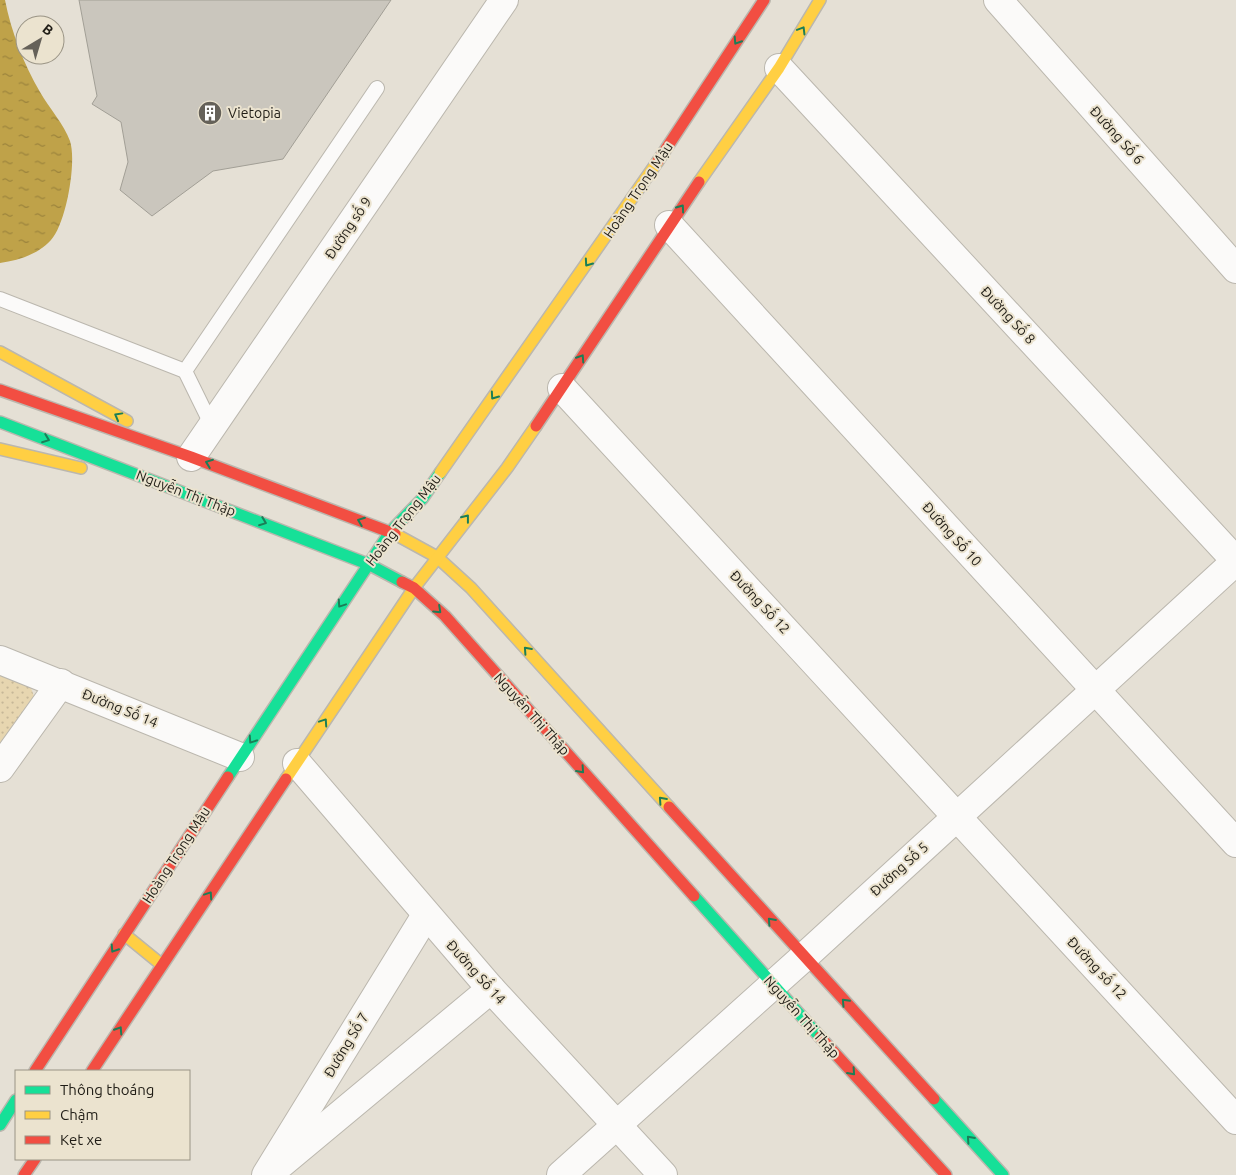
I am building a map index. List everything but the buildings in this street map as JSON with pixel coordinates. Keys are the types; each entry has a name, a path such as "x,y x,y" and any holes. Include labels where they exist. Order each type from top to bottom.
{"main road":[{"name":"Hoàng Trọng Mậu","path":"36,1070 368,564 390,532 422,499 638,199 764,0"},
{"path":"93,1070 414,588 507,468 562,388 665,222 779,68 820,0"},
{"path":"0,352 20,361 191,457"},
{"path":"0,390 191,457 390,532 437,557 477,595 1002,1175"},
{"name":"Nguyễn Thị Thập","path":"0,422 368,564 414,588 445,616 772,984 946,1175"},
{"path":"0,449 176,489"},
{"path":"124,934 162,965"},
{"path":"0,1125 15,1102"},
{"path":"24,1175 34,1160"}],"street":[{"name":"Đường số 9","path":"191,457 504,0"},
{"name":"Đường Số 6","path":"998,0 1236,269"},
{"name":"Đường Số 8","path":"779,68 1236,561"},
{"name":"Đường Số 10","path":"665,222 1236,843"},
{"name":"Đường Số 12","path":"562,388 957,816"},
{"name":"Đường Số 5","path":"562,1175 616,1124 804,957 1094,689 1236,561"},
{"name":"Đường Số 14","path":"0,660 61,683 240,757"},
{"path":"0,768 61,683"},
{"name":"Đường Số 14","path":"297,763 491,989 663,1175"},
{"name":"Đường số 12","path":"957,816 1236,1120"},
{"name":"Đường Số 7","path":"267,1175 426,915"},
{"name":"Đường Số 7","path":"267,1175 491,989"}],"lane":[{"path":"184,371 377,88"},
{"path":"0,299 184,371 212,426"}],"shaded area":[{"path":"0,675 31,688 36,702 0,752"}],"water":[{"path":"0,0 5,0 15,39 15,65 26,65 34,82 60,122 70,141 72,163 69,192 65,207 61,221 51,240 40,250 27,256 0,263"}],"traffic: fast":[{"path":"0,422 368,564 402,582"},
{"path":"228,777 390,532 422,499 440,473"},
{"path":"694,896 820,1037"},
{"path":"934,1099 1003,1175"},
{"path":"0,1125 15,1102"}],"traffic: slow":[{"path":"699,182 779,68 820,0"},
{"path":"440,473 658,161"},
{"path":"0,352 127,421"},
{"path":"286,779 414,588 507,468 536,426"},
{"path":"0,449 81,468"},
{"path":"395,534 437,557 471,588 669,807"},
{"path":"124,934 162,965"}],"traffic: jam":[{"path":"658,161 764,0"},
{"path":"536,426 699,182"},
{"path":"0,390 191,457 395,534"},
{"path":"402,582 414,588 445,616 694,896"},
{"path":"36,1070 228,777"},
{"path":"93,1070 286,779"},
{"path":"669,807 934,1099"},
{"path":"820,1037 946,1175"},
{"path":"24,1175 34,1160"}],"place":[{"name":"Vietopia","path":"210,113"}]}
